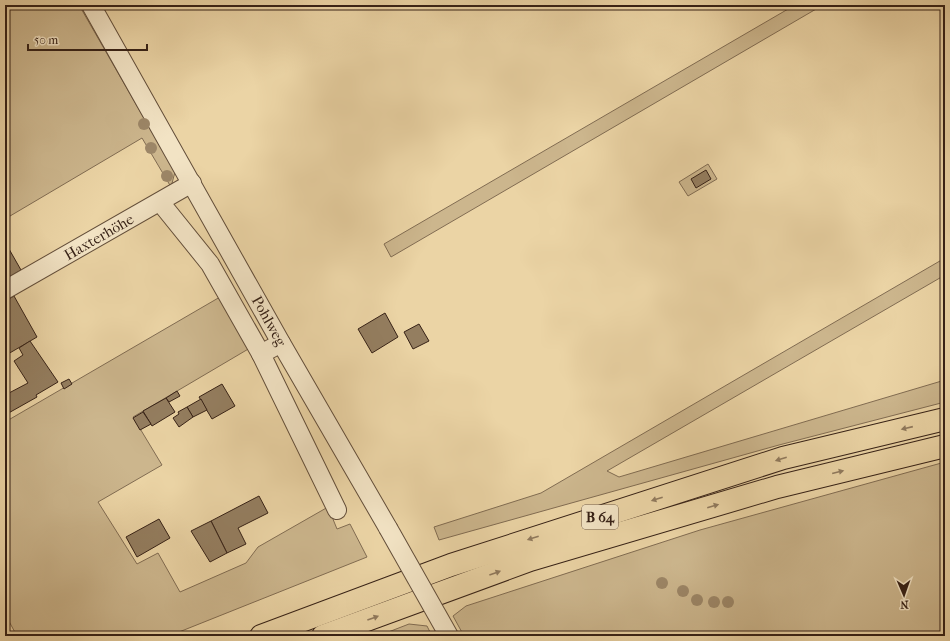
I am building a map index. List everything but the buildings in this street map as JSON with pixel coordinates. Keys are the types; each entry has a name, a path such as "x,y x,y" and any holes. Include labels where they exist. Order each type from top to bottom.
{"highway":[{"name":"B 64","path":"261,636 451,565 783,458 945,419"},
{"name":"B 64","path":"323,636 530,560 777,487 945,446"}],"street":[{"name":"Pohlweg","path":"91,5 281,343 449,636"},
{"name":"Haxterhöhe","path":"5,290 192,183"},
{"path":"160,202 210,264 261,354 337,510"},
{"path":"261,354 281,343"}],"shaded area":[{"path":"5,5 79,5 175,172 171,187 142,138 5,219"},
{"path":"795,5 823,5 391,257 384,244"},
{"path":"708,164 717,179 688,196 679,182"},
{"path":"945,258 945,275 607,471 619,477 945,380 945,402 779,445 439,540 434,527 541,493"},
{"path":"220,297 250,348 133,417 162,465 98,502 137,564 158,553 180,592 246,563 258,547 328,507 337,529 350,524 367,557 169,636 17,636 5,614 5,422"},
{"path":"945,462 945,636 464,636 453,616 466,606 700,530"},
{"path":"409,624 427,626 432,636 378,636"}]}
